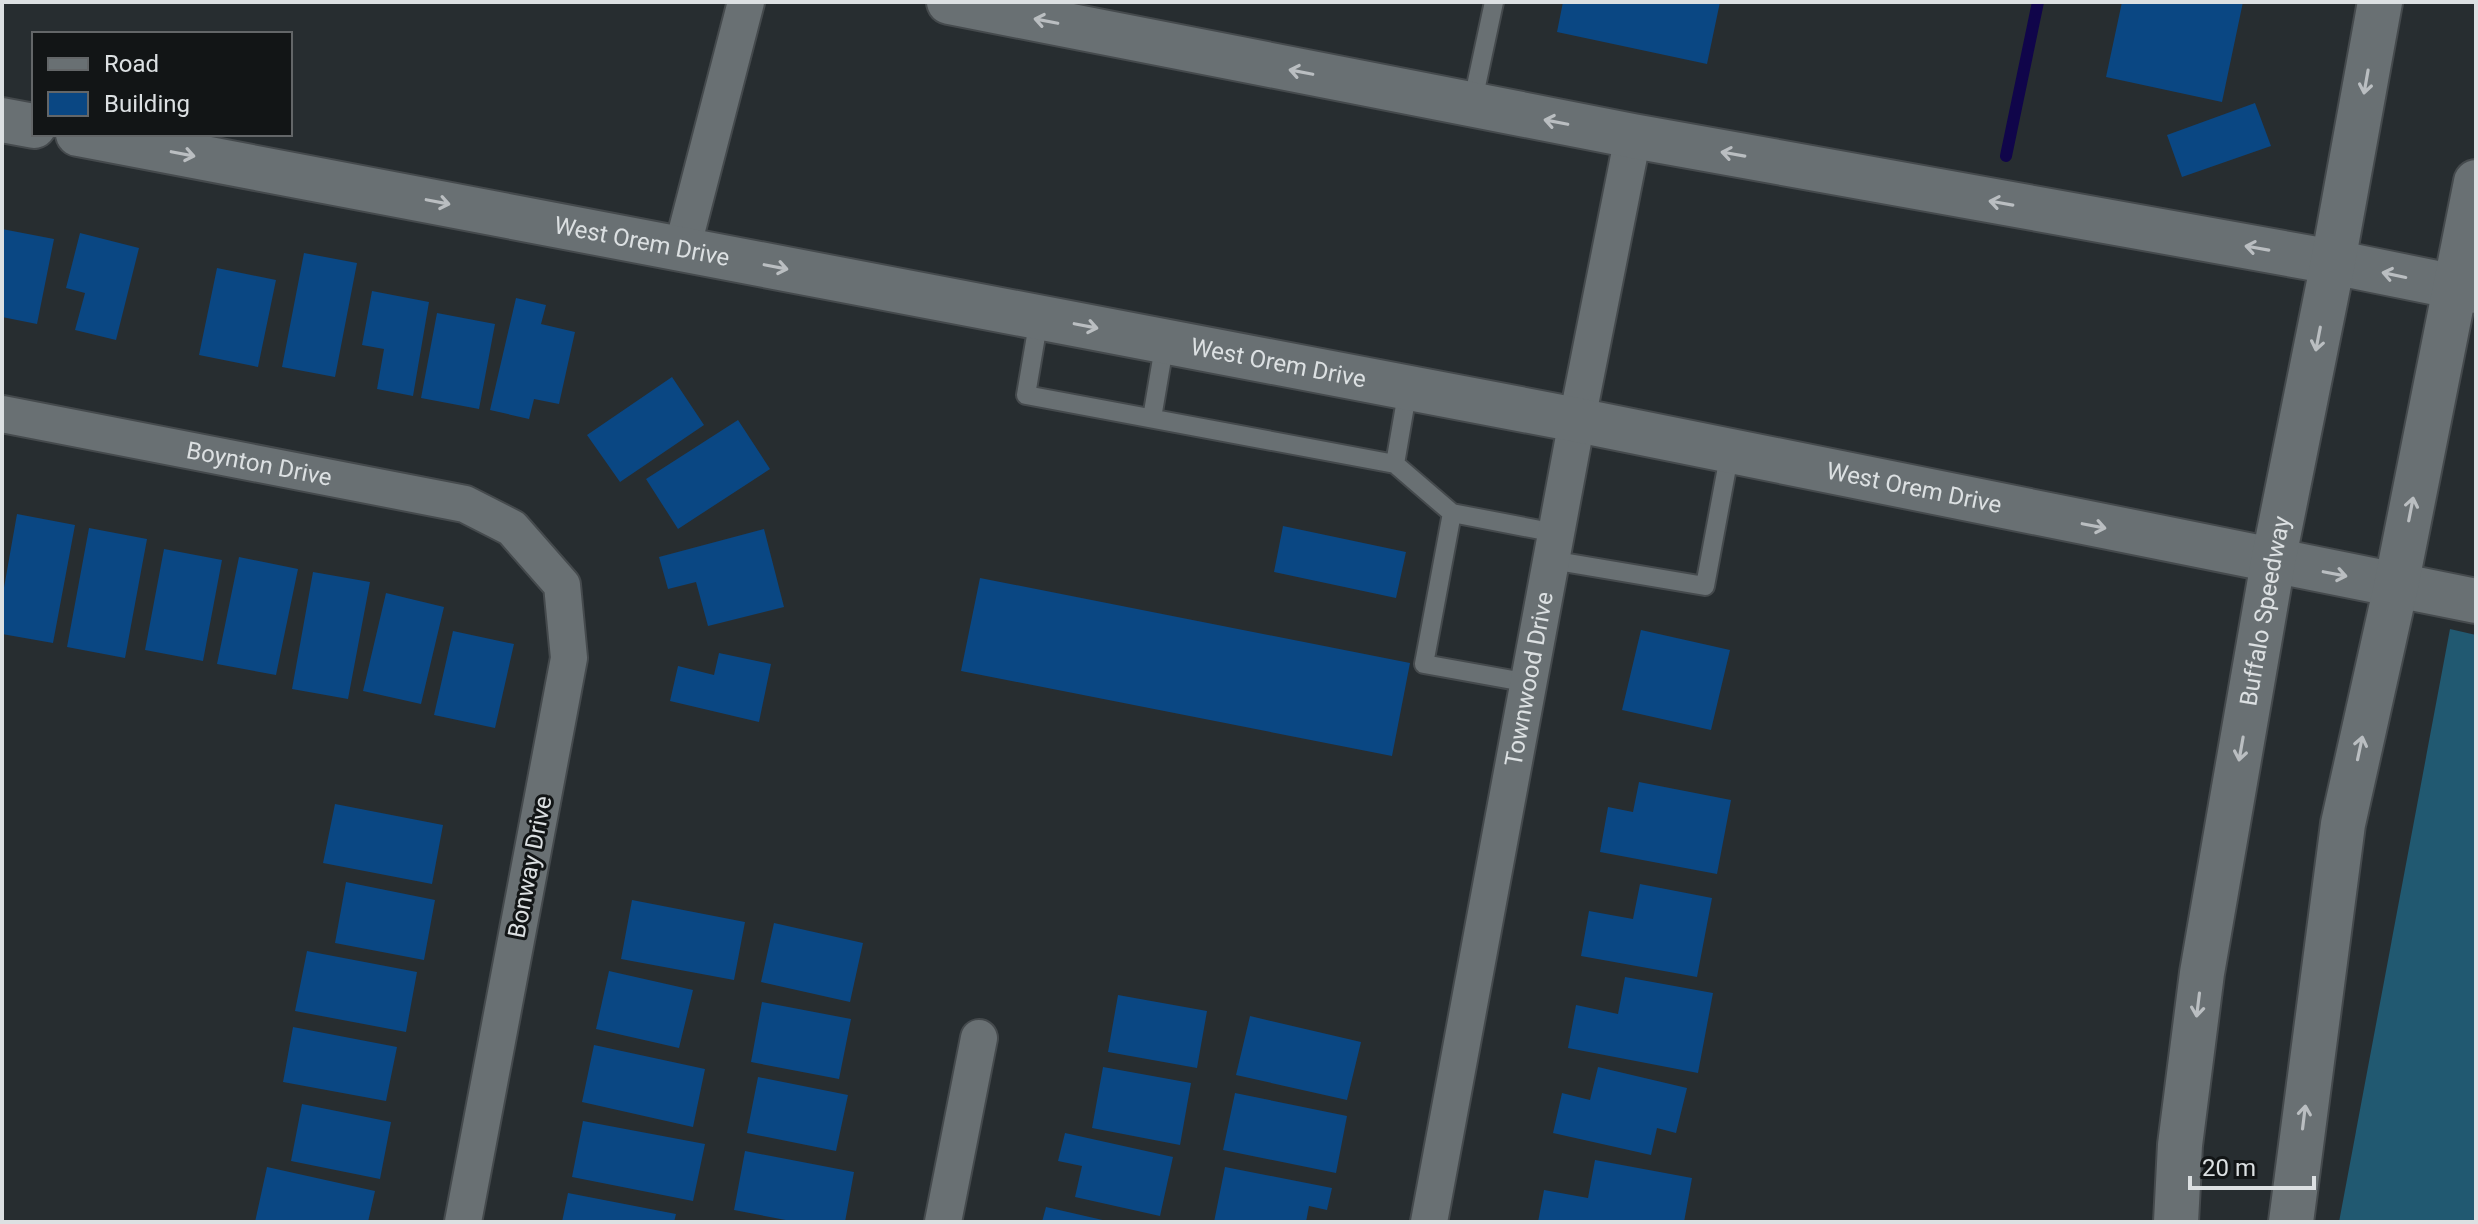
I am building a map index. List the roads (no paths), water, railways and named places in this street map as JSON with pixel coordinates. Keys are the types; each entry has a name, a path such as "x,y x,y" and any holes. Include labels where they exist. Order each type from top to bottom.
{"main road":[{"path":"949,2 1633,136 2333,262 2465,289"},
{"name":"Buffalo Speedway","path":"2176,1222 2180,1145 2202,973 2273,562 2333,262 2380,2"},
{"path":"2,120 32,126"},
{"name":"West Orem Drive","path":"89,136 1577,420 2476,601"},
{"path":"2291,1222 2343,824 2465,289 2476,182"}],"street":[{"path":"682,249 746,2"},
{"name":"Townwood Drive","path":"1429,1222 1577,420 1633,136"},
{"name":"Boynton Drive","path":"2,414 465,504 512,528"},
{"name":"Bonway Drive","path":"463,1222 569,658 562,585 512,528"},
{"path":"943,1222 979,1038"}],"lane":[{"path":"1471,105 1494,2"},
{"path":"1040,317 1026,395 1395,464 1452,513 1554,546 1705,586 1730,451"},
{"path":"1152,418 1165,341"},
{"path":"1395,464 1408,388"},
{"path":"1452,513 1424,664 1529,683"}],"waterway":[{"path":"2006,156 2038,2"}]}
